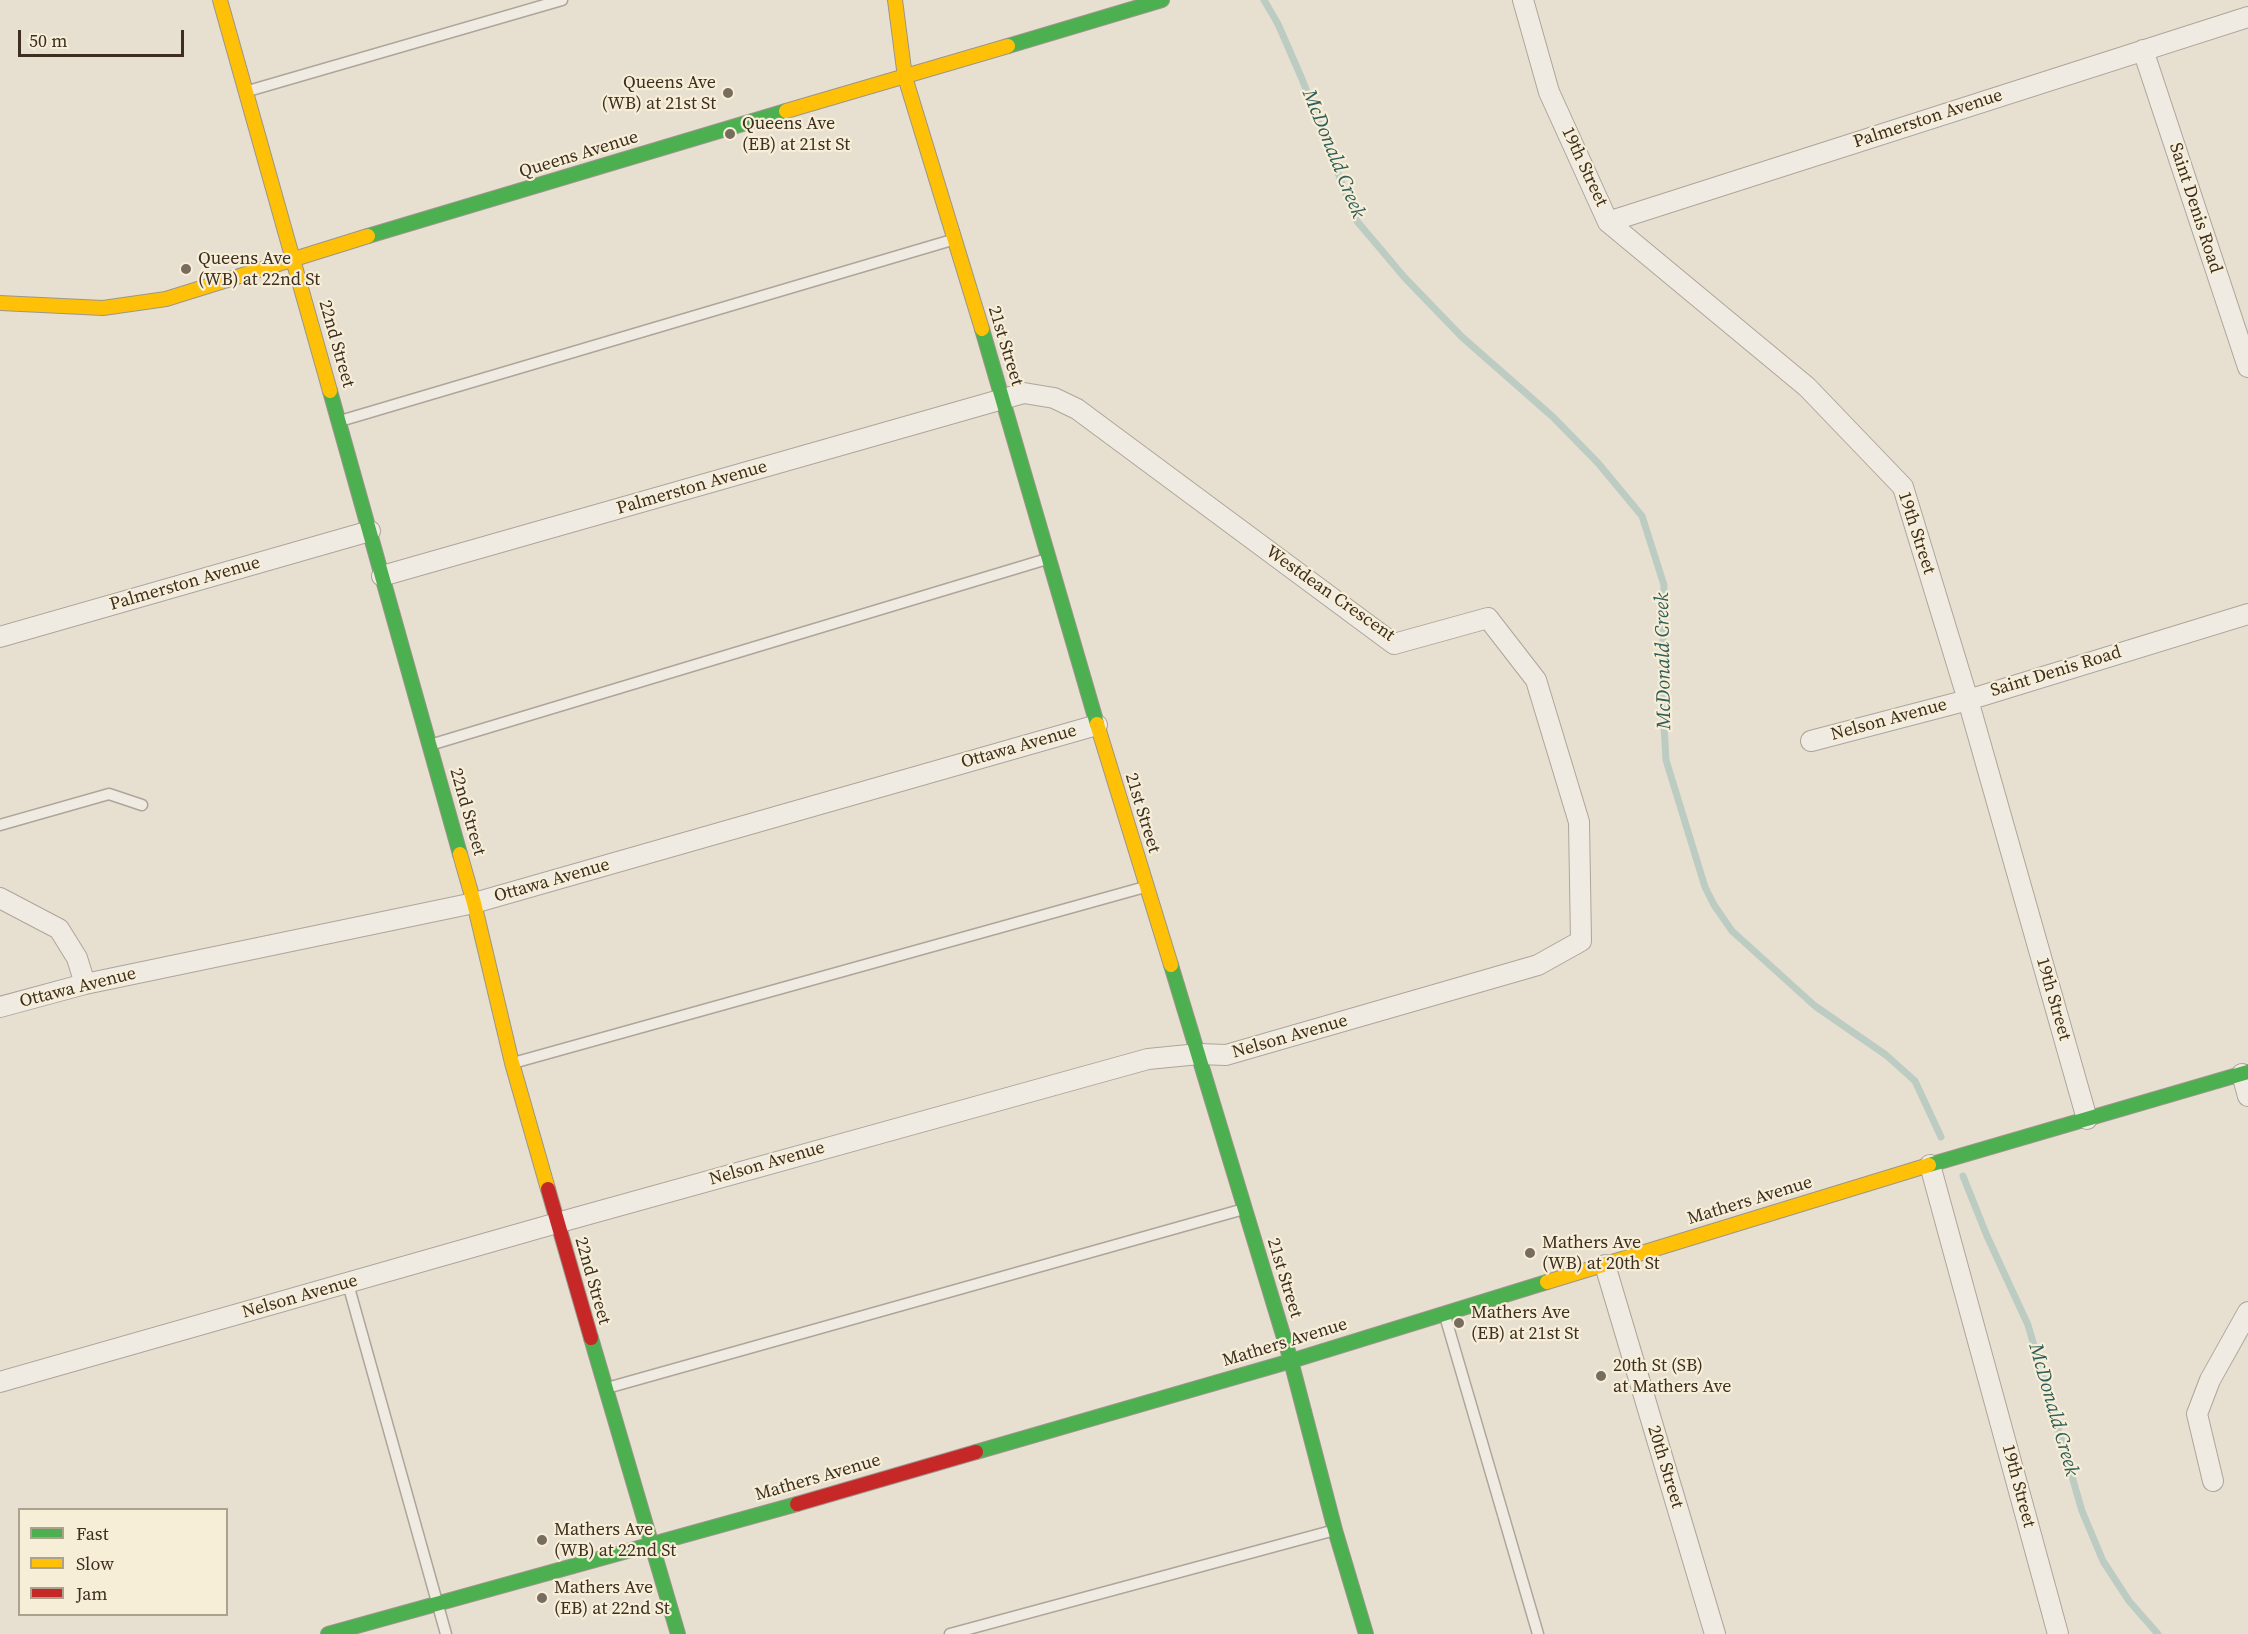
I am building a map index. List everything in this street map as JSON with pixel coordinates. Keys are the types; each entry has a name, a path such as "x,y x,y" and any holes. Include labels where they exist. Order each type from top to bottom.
{"street":[{"name":"22nd Street","path":"220,0 474,903 512,1063 604,1388 678,1634"},
{"name":"21st Street","path":"895,0 905,77 1003,400 1097,725 1291,1360 1335,1530 1366,1634"},
{"name":"Queens Avenue","path":"0,303 103,308 166,299 293,258 1162,0"},
{"name":"19th Street","path":"1523,0 1550,92 1608,222 1807,387 1903,487 1968,699 2087,1119"},
{"name":"Palmerston Avenue","path":"1608,222 2248,18"},
{"name":"Saint Denis Road","path":"2143,50 2248,367"},
{"name":"Westdean Crescent","path":"1003,400 1024,393 1054,398 1077,409 1394,644 1488,618 1536,680 1579,822 1581,941 1538,965"},
{"name":"Palmerston Avenue","path":"382,576 1003,400"},
{"name":"Palmerston Avenue","path":"0,637 370,531"},
{"name":"Saint Denis Road","path":"1968,699 2248,614"},
{"name":"Nelson Avenue","path":"1811,741 1968,699"},
{"name":"Ottawa Avenue","path":"0,1007 85,984 474,903 1097,725"},
{"path":"0,898 59,929 77,958 85,984"},
{"name":"Nelson Avenue","path":"0,1382 557,1223 1148,1059 1199,1054 1226,1055 1538,965"},
{"name":"Mathers Avenue","path":"328,1634 652,1545 1291,1360 1930,1165 2245,1073"},
{"path":"2245,1073 2248,1096"},
{"name":"19th Street","path":"1930,1165 2058,1634"},
{"name":"20th Street","path":"1605,1265 1715,1634"},
{"path":"2213,1481 2197,1414 2210,1380 2248,1312"}],"lane":[{"path":"247,91 562,0"},
{"path":"340,421 953,239"},
{"path":"430,745 1048,559"},
{"path":"0,825 109,794 142,805"},
{"path":"512,1063 1146,887"},
{"path":"604,1388 1245,1209"},
{"path":"348,1284 446,1634"},
{"path":"1444,1313 1538,1634"},
{"path":"950,1634 1335,1530"}],"waterway":[{"name":"McDonald Creek","path":"1264,0 1278,24 1302,79 1356,220 1405,278 1462,337 1553,417 1598,463 1642,516 1664,585 1662,691 1666,760 1705,887 1714,905 1732,931 1815,1006 1886,1055 1915,1081 1941,1137"},
{"name":"McDonald Creek","path":"1963,1176 1987,1236 2028,1325 2082,1511 2103,1561 2129,1601 2158,1634"}],"traffic: fast":[{"path":"1008,46 1162,0"},
{"path":"368,236 786,111"},
{"path":"982,329 1097,724"},
{"path":"330,391 460,854"},
{"path":"1171,965 1291,1361 1335,1530 1366,1634"},
{"path":"1929,1165 2248,1072"},
{"path":"976,1452 1291,1361 1547,1282"},
{"path":"591,1338 678,1634"},
{"path":"328,1634 797,1504"}],"traffic: slow":[{"path":"220,0 330,391"},
{"path":"895,0 905,77 982,329"},
{"path":"786,111 1008,46"},
{"path":"0,303 103,308 166,299 368,236"},
{"path":"1097,724 1171,965"},
{"path":"460,854 512,1063 548,1189"},
{"path":"1547,1282 1929,1165"}],"traffic: jam":[{"path":"548,1189 591,1338"},
{"path":"797,1504 976,1452"}],"place":[{"name":"Queens Ave (WB) at 21st St","path":"728,93"},
{"name":"Queens Ave (EB) at 21st St","path":"730,134"},
{"name":"Queens Ave (WB) at 22nd St","path":"186,269"},
{"name":"Mathers Ave (WB) at 20th St","path":"1530,1253"},
{"name":"Mathers Ave (EB) at 21st St","path":"1459,1323"},
{"name":"20th St (SB) at Mathers Ave","path":"1601,1376"},
{"name":"Mathers Ave (WB) at 22nd St","path":"542,1540"},
{"name":"Mathers Ave (EB) at 22nd St","path":"542,1598"}]}
